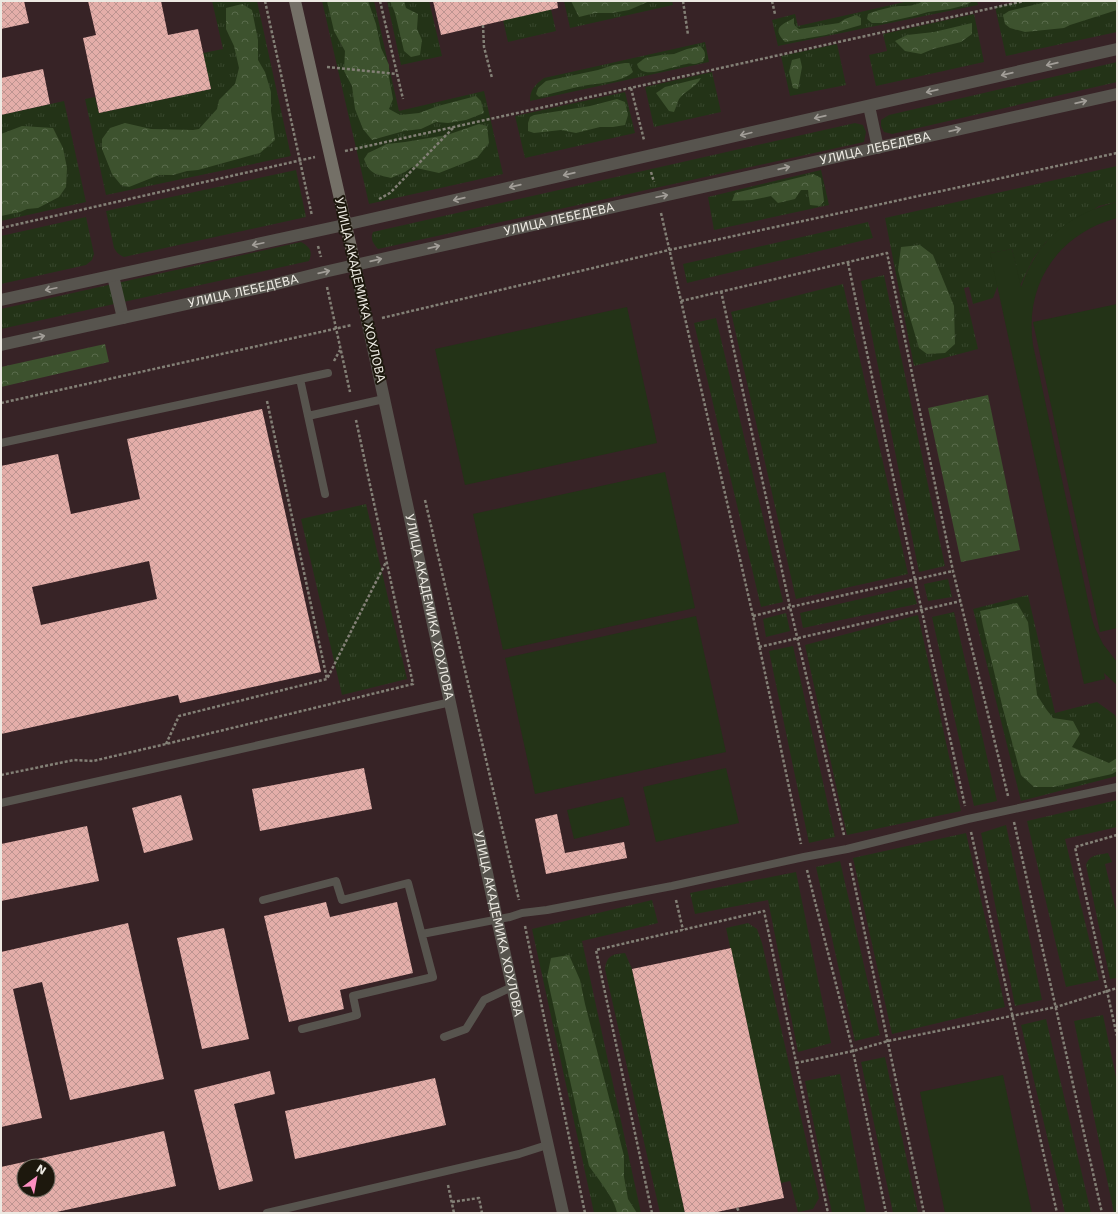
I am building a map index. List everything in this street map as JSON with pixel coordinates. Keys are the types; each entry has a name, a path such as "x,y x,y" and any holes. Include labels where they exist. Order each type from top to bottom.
{"street":[{"name":"УЛИЦА АКАДЕМИКА ХОХЛОВА","path":"296,1 368,321 497,919 563,1213"},
{"path":"1,300 315,232 1117,49"},
{"name":"УЛИЦА ЛЕБЕДЕВА","path":"1,345 1117,94"},
{"path":"869,106 878,148"},
{"path":"112,276 123,318"}],"lane":[{"path":"1,444 328,373"},
{"path":"300,379 325,494"},
{"path":"308,416 384,400"},
{"path":"1,803 451,702"},
{"path":"422,934 510,917 522,913 547,910 672,886 847,849 1011,809 1117,788"},
{"path":"263,900 336,881 342,900 408,883 433,977 353,996 357,1015 302,1029"},
{"path":"444,1037 466,1029 484,1000 512,987"},
{"path":"267,1213 519,1154 547,1145"}],"path":[{"path":"1,774 74,760 93,761 412,684 266,1"},
{"path":"380,1 403,99"},
{"path":"683,1 688,35"},
{"path":"772,1 775,14"},
{"path":"1,228 300,160 1024,1"},
{"path":"483,25 484,47 492,78"},
{"path":"327,67 397,74"},
{"path":"390,193 455,127"},
{"path":"1,403 382,318 669,250 1117,153"},
{"path":"669,250 753,616 804,857 853,1051 886,1213"},
{"path":"681,300 848,263 886,253 953,571 1011,809 1102,1213"},
{"path":"848,263 921,610 1057,1213"},
{"path":"721,291 790,607 847,849 924,1213"},
{"path":"382,318 383,323"},
{"path":"267,401 327,679"},
{"path":"424,496 522,913 585,1213"},
{"path":"166,744 179,716 327,679 386,561"},
{"path":"753,616 953,571"},
{"path":"759,647 960,601"},
{"path":"1117,835 1075,847 1117,1036"},
{"path":"672,886 683,930"},
{"path":"652,1213 596,950 764,911 827,1213"},
{"path":"796,1063 853,1051 888,1041 1056,1007 1117,988"},
{"path":"448,1185 454,1213"},
{"path":"452,1202 479,1198 482,1213"},
{"path":"737,1208 740,1213"}],"shaded area":[{"path":"1,1 1117,1 1117,1213 1,1213"}],"green space":[{"path":"212,1 257,1 291,156 106,195 85,99 95,97 99,113 211,89 203,53 223,49"},
{"path":"322,1 374,1 399,111 484,91 503,174 369,204"},
{"path":"327,1 368,1 376,24 381,48 389,65 389,77 393,99 389,109 400,115 419,113 438,106 476,96 481,101 484,113 466,120 448,123 436,122 421,129 404,131 372,140 363,129 355,109 352,86 344,71 345,51 334,31"},
{"path":"387,1 429,1 442,56 401,65"},
{"path":"390,1 404,1 406,8 418,14 417,29 422,40 420,55 411,57 404,51 395,13"},
{"path":"549,1 556,31 508,42 503,20"},
{"path":"564,1 672,1 673,5 570,28"},
{"path":"571,1 650,1 629,10 612,13 595,13 579,17"},
{"path":"909,1 977,1 978,5 778,46 772,20 795,14 798,26"},
{"path":"923,1 973,1 966,5 950,9 928,12 882,23 872,23 867,19 868,14 875,11 895,6 914,5"},
{"path":"1022,1 1117,1 1117,32 1006,56 995,7"},
{"path":"1050,1 1117,1 1117,10 1064,28 1025,32 1010,28 1005,24 1003,15 1009,11"},
{"path":"242,4 252,10 258,40 258,60 265,72 271,92 271,111 275,140 260,153 198,170 173,175 159,175 129,187 121,185 112,174 102,149 102,139 110,128 125,123 151,129 199,129 217,109 219,100 235,84 239,68 234,46 226,29 226,8"},
{"path":"974,14 984,62 876,86 869,55 887,51 883,34"},
{"path":"856,15 861,18 861,25 826,35 785,42 779,33 782,25 794,18 794,25 799,29 839,23"},
{"path":"972,23 972,34 961,42 933,49 921,54 905,51 895,41 907,35 934,32"},
{"path":"705,42 709,62 530,101 531,93 534,88 544,78"},
{"path":"837,44 846,85 790,96 781,56"},
{"path":"700,46 705,53 703,62 651,72 645,72 640,69 637,64 645,58 674,54"},
{"path":"800,58 802,67 798,89 793,88 789,72 792,60"},
{"path":"1117,62 1117,82 892,134 884,132 881,126 881,120 889,115"},
{"path":"629,63 633,72 628,76 609,82 577,87 539,97 536,94 538,88 546,81"},
{"path":"712,72 721,112 654,127 645,87"},
{"path":"701,78 679,99 674,112 669,111 656,93 665,87"},
{"path":"625,92 635,133 525,158 515,116"},
{"path":"617,99 625,102 628,115 625,125 600,127 576,133 561,130 534,133 528,131 530,117 534,115 590,106"},
{"path":"64,101 86,202 1,221 1,115"},
{"path":"855,123 863,125 866,132 864,142 378,249 373,243 372,239 373,232"},
{"path":"479,124 487,126 489,143 477,158 439,173 412,167 391,178 371,171 364,159 368,153 387,144 447,135"},
{"path":"22,126 53,128 63,148 67,168 66,187 59,197 38,208 27,209 1,216 1,134"},
{"path":"1117,166 1117,202 1099,206 1046,242 1033,259 1020,286 1012,249 991,253 998,285 993,298 973,304 969,287 964,288 978,349 914,366 885,218"},
{"path":"296,170 306,217 124,257 118,254 114,248 106,211"},
{"path":"821,170 829,205 714,230 708,197"},
{"path":"813,174 821,178 824,201 820,206 810,205 808,190 801,190 795,199 778,203 771,196 752,200 732,201 735,193"},
{"path":"1117,202 1117,218 1096,226 1078,236 1062,249 1050,265 1040,282 1034,302 1032,323 1033,345 1092,619 1103,644 1117,662 1117,685 1104,673 1105,679 1084,684 990,253 1012,249 1021,287 1036,256 1057,231 1084,214"},
{"path":"86,217 94,254 92,260 86,265 1,284 1,236"},
{"path":"868,222 873,238 687,283 683,264"},
{"path":"301,242 307,246 311,252 309,261 1,329 1,309"},
{"path":"920,245 933,255 954,306 955,344 945,353 927,354 919,348 898,270 901,247"},
{"path":"884,275 945,566 919,572 861,281"},
{"path":"843,284 908,574 796,599 731,312"},
{"path":"1117,304 1117,628 1100,632 1033,322"},
{"path":"627,307 657,443 465,485 435,349"},
{"path":"716,318 783,602 761,607 694,323"},
{"path":"105,344 109,362 1,387 1,367"},
{"path":"988,395 1020,550 961,562 928,408"},
{"path":"665,472 695,608 503,650 473,514"},
{"path":"366,504 407,679 342,695 301,519"},
{"path":"948,579 952,597 928,601 924,584"},
{"path":"912,587 917,604 803,628 800,613"},
{"path":"1028,595 1055,713 1097,702 1115,715 1117,722 1117,776 1021,801 973,609"},
{"path":"1017,603 1028,622 1037,695 1053,718 1073,721 1080,734 1072,747 1109,763 1117,758 1117,771 1112,774 1053,787 1034,787 1021,775 1003,709 980,611"},
{"path":"954,612 997,801 974,806 932,617"},
{"path":"786,613 790,631 766,637 763,619"},
{"path":"918,615 961,811 847,835 805,645"},
{"path":"696,616 726,752 535,794 505,658"},
{"path":"793,646 835,837 809,843 769,651"},
{"path":"726,768 739,823 656,842 643,787"},
{"path":"623,797 630,825 574,839 567,810"},
{"path":"1117,800 1117,827 1065,839 1099,980 1066,987 1027,821"},
{"path":"1006,825 1042,1000 1015,1006 981,833"},
{"path":"966,833 1005,1007 892,1034 853,858"},
{"path":"1108,853 1112,862 1105,864 1117,915 1117,978 1110,979 1086,865 1092,857"},
{"path":"840,861 880,1035 855,1041 816,867"},
{"path":"796,872 831,1043 798,1052 768,900 695,914 690,893"},
{"path":"652,900 658,923 582,941 641,1213 594,1213 532,929"},
{"path":"748,923 757,929 762,943 819,1198 813,1209 798,1212 790,1181 781,1183 726,928"},
{"path":"625,953 632,969 685,1213 660,1213 605,969 607,961 611,956"},
{"path":"569,955 580,980 624,1156 624,1177 628,1199 637,1213 617,1213 616,1207 610,1195 589,1166 547,977 551,958"},
{"path":"1103,1015 1117,1082 1117,1213 1114,1213 1074,1021"},
{"path":"1046,1019 1091,1213 1065,1213 1021,1025"},
{"path":"885,1057 918,1213 893,1213 861,1062"},
{"path":"840,1074 866,1213 832,1213 805,1081"},
{"path":"1003,1075 1032,1213 945,1213 920,1092"}],"building":[{"path":"1,1 24,1 29,23 1,29"},
{"path":"88,1 161,1 168,35 198,29 211,89 99,113 83,38 96,35"},
{"path":"433,1 557,1 558,8 441,35"},
{"path":"43,69 50,104 1,115 1,78"},
{"path":"262,409 321,672 180,703 178,695 1,734 1,466 58,454 71,514 140,499 127,439","holes":["149,561 157,599 41,625 32,587"]},
{"path":"364,768 372,809 260,831 252,789"},
{"path":"181,795 193,840 144,853 132,808"},
{"path":"557,814 565,853 624,842 627,858 546,874 535,819"},
{"path":"87,826 99,881 1,901 1,844"},
{"path":"326,902 330,917 397,902 413,973 340,990 344,1009 289,1022 264,916"},
{"path":"128,923 164,1079 70,1100 42,982 13,989 42,1118 1,1127 1,952"},
{"path":"224,928 249,1039 202,1049 177,938"},
{"path":"731,948 784,1198 712,1213 685,1213 632,969"},
{"path":"270,1071 275,1094 234,1104 253,1181 219,1190 194,1090"},
{"path":"435,1078 446,1125 295,1159 285,1111"},
{"path":"164,1131 176,1186 52,1213 1,1213 1,1167 16,1164 16,1198 56,1198 56,1158 42,1158"}]}
